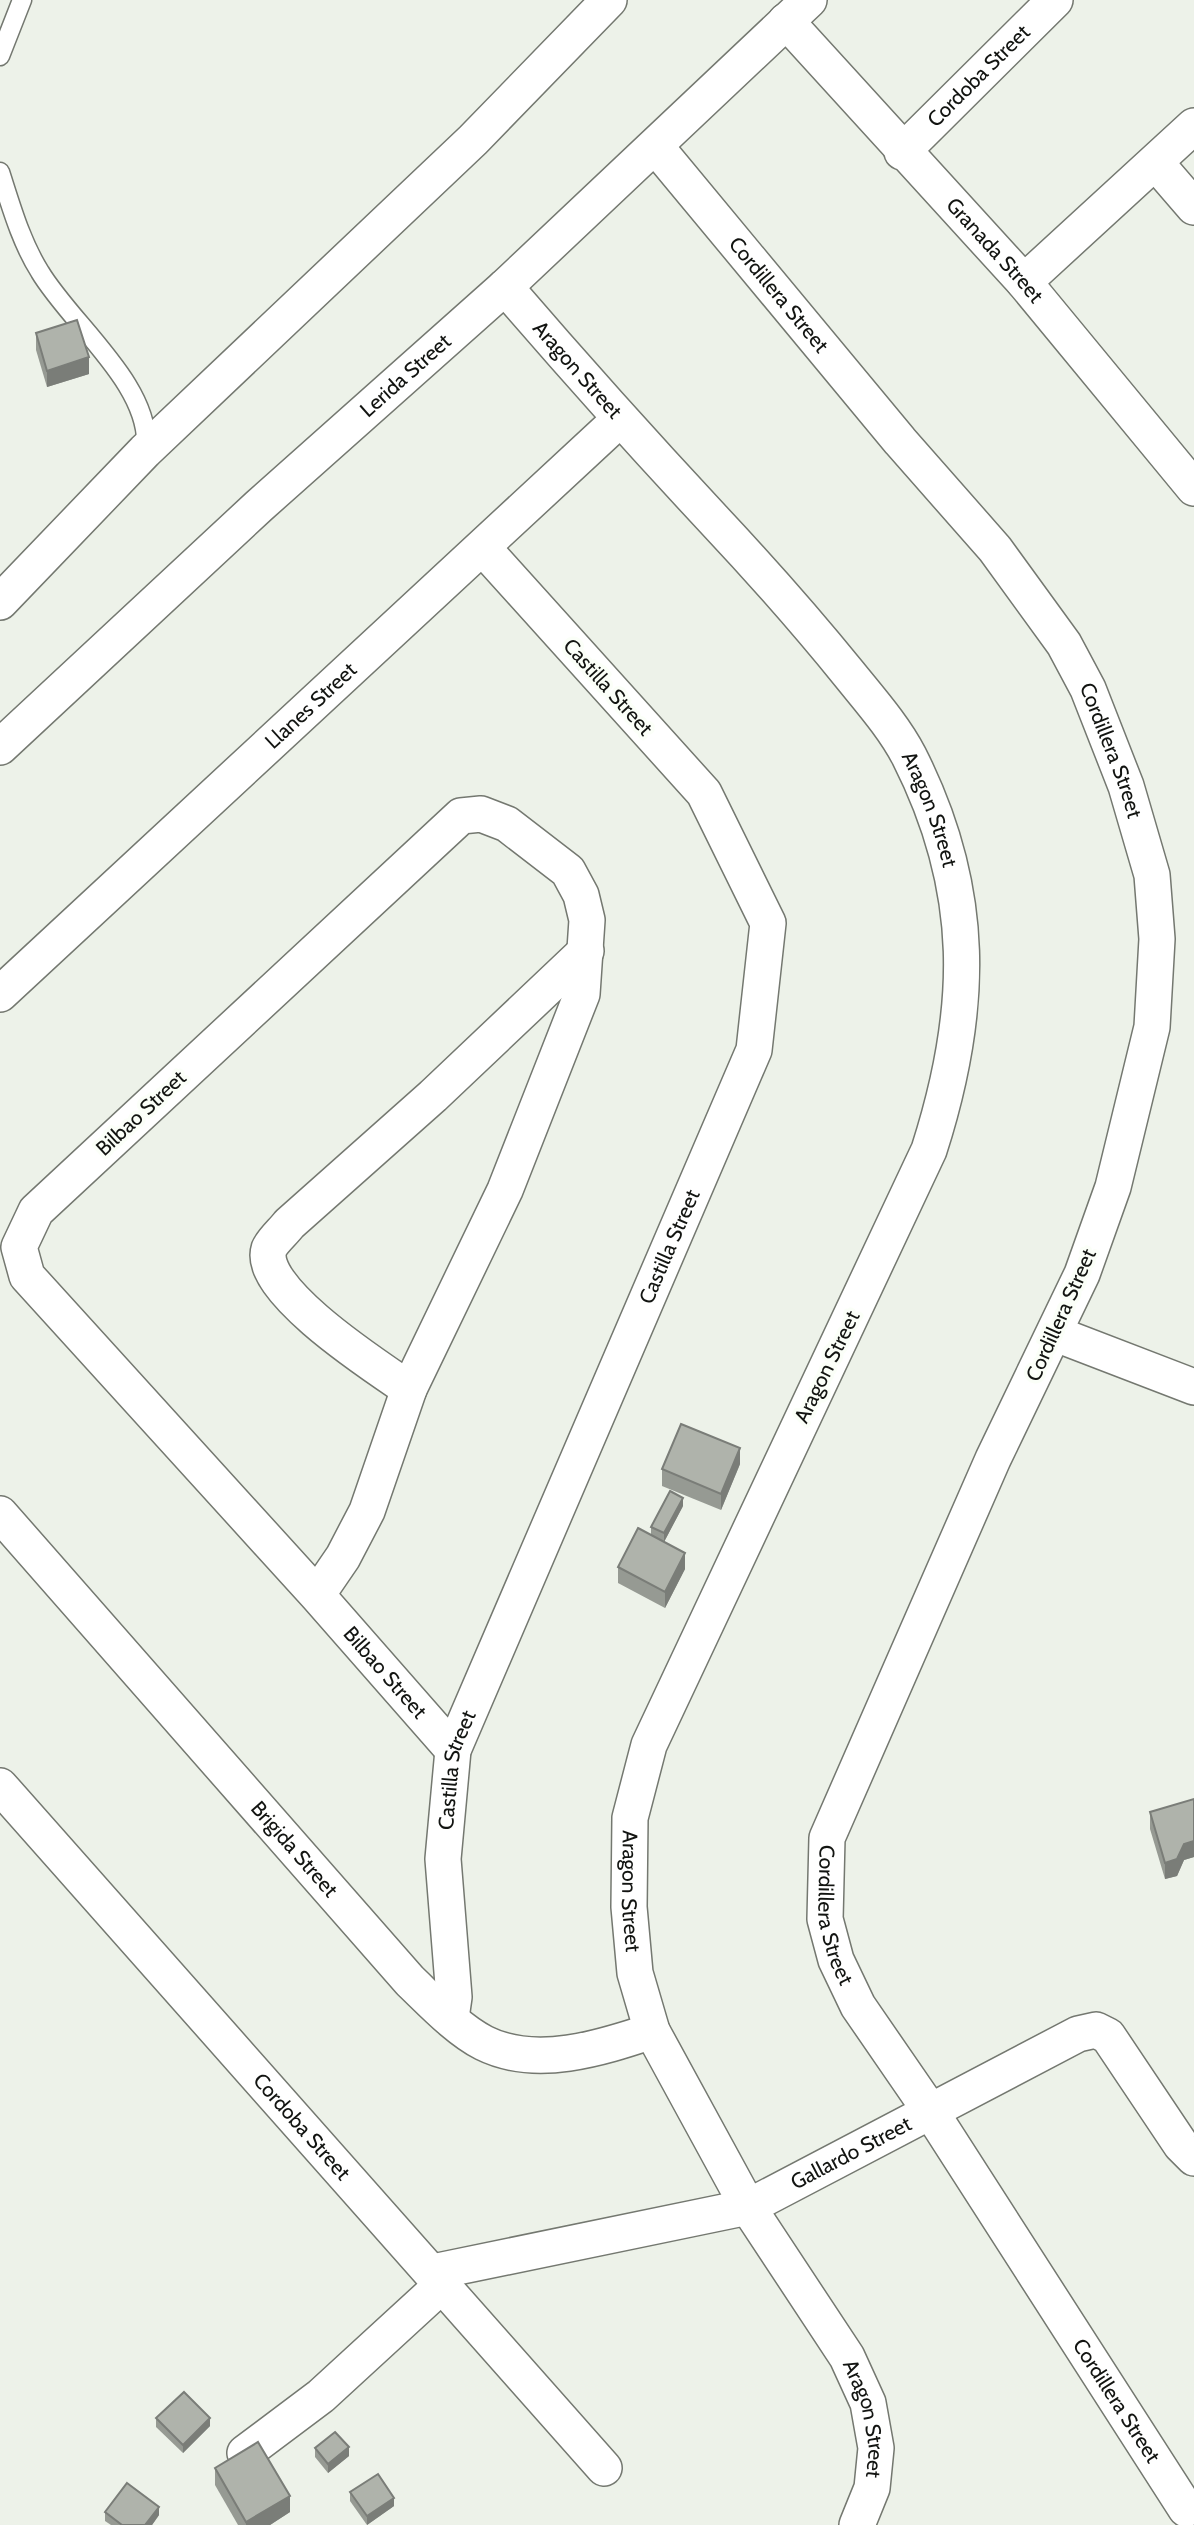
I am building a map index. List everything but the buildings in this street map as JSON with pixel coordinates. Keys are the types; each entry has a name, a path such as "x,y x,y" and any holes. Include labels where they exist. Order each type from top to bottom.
{"street":[{"path":"0,602 145,451 473,140 609,0"},
{"name":"Cordoba Street","path":"902,152 1055,0"},
{"name":"Granada Street","path":"797,11 902,152 1024,282 1194,488"},
{"name":"Lerida Street","path":"0,747 259,506 505,287 797,11"},
{"path":"1024,282 1194,127"},
{"name":"Cordillera Street","path":"656,147 900,442 995,549 1064,644 1088,689 1141,832 1152,875 1157,939 1152,1027 1113,1187 1082,1274 1056,1334 993,1459 827,1838 824,1919 836,1960 859,2006 931,2112 1181,2513"},
{"path":"1156,163 1194,207"},
{"name":"Aragon Street","path":"505,287 620,419 760,569 872,702 908,754 930,804 956,888 963,937 963,973 945,1098 929,1150 649,1745 629,1818 629,1907 635,1973 652,2031 748,2207 847,2357 868,2403 876,2448 872,2487 857,2525"},
{"name":"Llanes Street","path":"0,994 484,548 620,419"},
{"name":"Castilla Street","path":"451,2018 454,1997 443,1859 453,1750 754,1050 768,923 704,793 484,548"},
{"name":"Bilbao Street","path":"317,1595 343,1557 367,1511 409,1389 505,1190 582,994 587,920 580,895 568,871 507,824 481,814 461,816 36,1211 19,1247 27,1276 317,1595 453,1750"},
{"path":"409,1389 334,1339 283,1287 269,1265 269,1249 289,1224 433,1096 586,951"},
{"path":"1056,1334 1194,1387"},
{"name":"Brigida Street","path":"0,1514 410,1981 451,2018 484,2043 518,2054 601,2048 652,2031"},
{"name":"Cordoba Street","path":"0,1786 604,2468"},
{"name":"Gallardo Street","path":"438,2278 748,2207 1078,2034 1096,2030 1108,2036 1190,2145"},
{"path":"245,2453 321,2396 438,2278"}],"lane":[{"path":"0,56 22,0"},
{"path":"0,172 17,224 38,270 62,306 123,377 147,430 145,451"}]}
